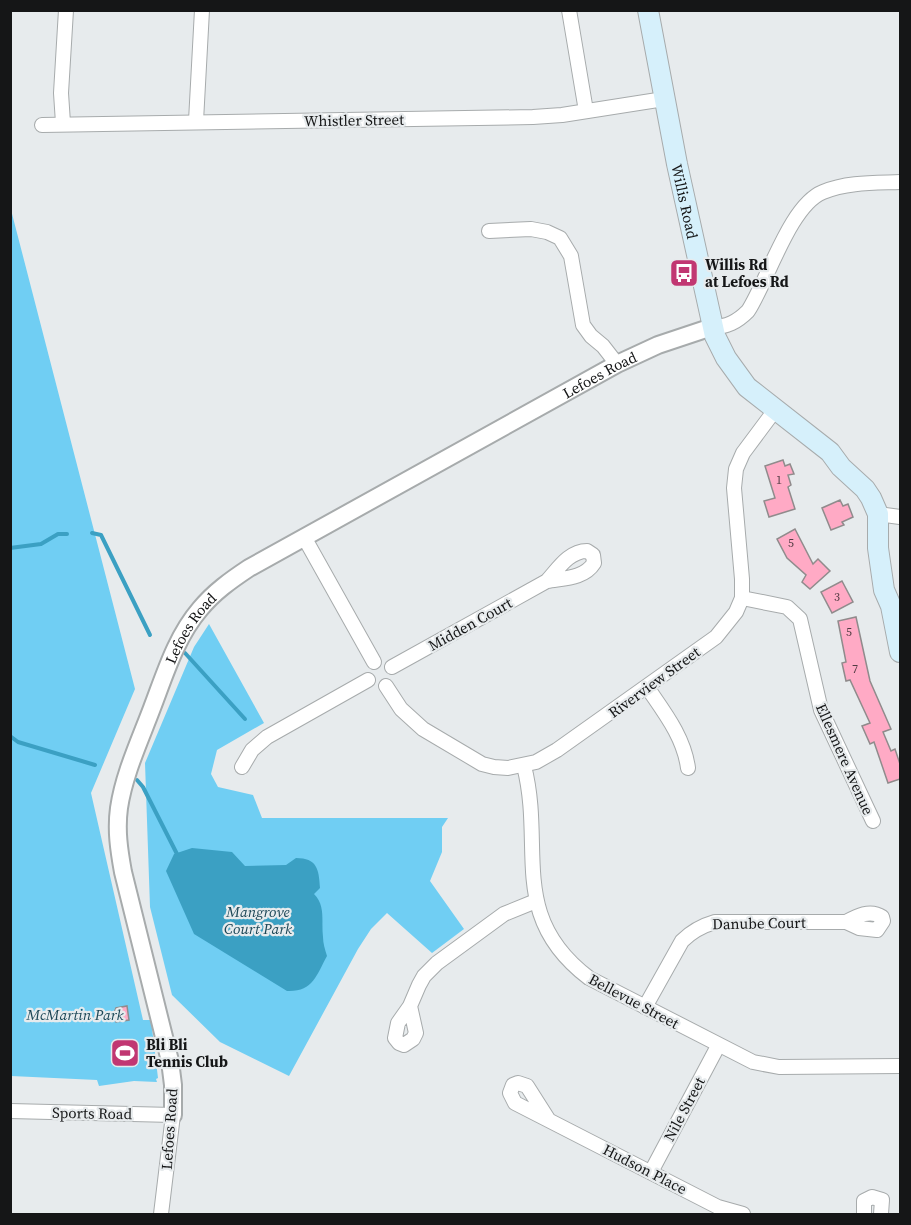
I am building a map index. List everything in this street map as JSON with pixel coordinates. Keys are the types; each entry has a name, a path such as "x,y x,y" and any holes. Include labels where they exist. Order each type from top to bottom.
{"main road":[{"name":"Willis Road","path":"648,10 664,99 712,327 726,358 738,376 758,396 830,452 845,458 866,476 879,493 889,516"},
{"path":"889,516 891,606 900,652"}],"street":[{"path":"63,123 61,93 66,10"},
{"path":"196,121 201,10"},
{"path":"569,10 586,111"},
{"name":"Whistler Street","path":"42,125 196,121 334,122 522,117 586,111 664,99"},
{"path":"712,327 731,324 748,311 797,215 812,198 821,192 843,186 900,182"},
{"path":"489,231 531,229 547,232 560,238 571,256 583,325 617,364"},
{"name":"Lefoes Road","path":"161,1215 173,1114 173,1085 167,1044 120,857 118,823 122,794 167,668 182,634 208,599 249,568 617,364 668,341 712,327"},
{"path":"742,598 734,477 744,453 775,410"},
{"path":"304,537 374,662"},
{"name":"Midden Court","path":"392,668 547,581"},
{"name":"Riverview Street","path":"386,686 407,717 434,736 488,766 508,768 524,766 552,754 716,637 736,612 742,598"},
{"name":"Ellesmere Avenue","path":"742,598 787,607 800,619 821,710 873,821"},
{"path":"374,662 386,662 392,668 392,680 386,686 374,686 368,680 368,668 374,662"},
{"path":"242,767 252,750 267,737 368,680"},
{"path":"647,687 680,740 688,768"},
{"name":"Bellevue Street","path":"524,766 530,798 531,853 536,901 543,925 550,937 577,969 589,978 718,1046 765,1066 900,1066"},
{"path":"410,1006 424,976 437,963 504,914 536,901"},
{"name":"Danube Court","path":"645,1007 682,941 702,926 715,922 846,922"},
{"name":"Nile Street","path":"651,1172 718,1046"},
{"name":"Sports Road","path":"10,1112 173,1114"},
{"name":"Hudson Place","path":"548,1119 718,1207 744,1215"},
{"path":"864,1215 864,1201 872,1197 882,1200 881,1215"}],"green space":[{"name":"McMartin Park","path":"10,206 135,689 91,793 143,1020 151,1020 157,1082 134,1081 99,1086 97,1080 11,1076"},
{"name":"Mangrove Court Park","path":"209,624 264,723 217,750 211,774 218,787 253,795 262,818 448,818 442,827 442,852 430,881 464,929 432,953 387,913 371,929 358,949 289,1076 220,1042 172,995 150,907 145,763 194,647"}],"shaded area":[{"path":"192,848 232,852 245,866 286,865 296,858 313,862 319,875 320,888 314,894 322,909 323,942 327,956 308,986 296,991 287,991 194,934 166,871 174,854"}],"building":[{"path":"783,460 785,466 790,464 794,474 788,475 791,485 788,487 795,509 769,517 764,501 775,498 765,466"},
{"path":"840,500 843,506 848,504 853,517 842,522 844,525 831,530 822,508"},
{"path":"795,529 813,564 818,559 830,571 810,589 802,582 806,575 787,558 777,539"},
{"path":"842,581 853,602 832,613 821,592"},
{"path":"856,617 870,681 891,729 883,732 891,751 895,749 900,764 900,779 888,783 874,742 870,744 862,726 870,723 850,680 846,681 842,663 846,662 838,621"},
{"name":"Bli Bli Tennis Club","path":"127,1006 129,1020 116,1022 114,1013 116,1008"}],"waterway":[{"path":"92,533 101,535 150,635"},
{"path":"10,548 41,544 58,534 67,534"},
{"path":"185,653 245,719"},
{"path":"10,736 18,742 95,765"},
{"path":"137,780 143,787 177,854"}],"place":[{"name":"Willis Rd at Lefoes Rd","path":"684,273"},
{"name":"Bli Bli Tennis Club","path":"125,1053"}]}
